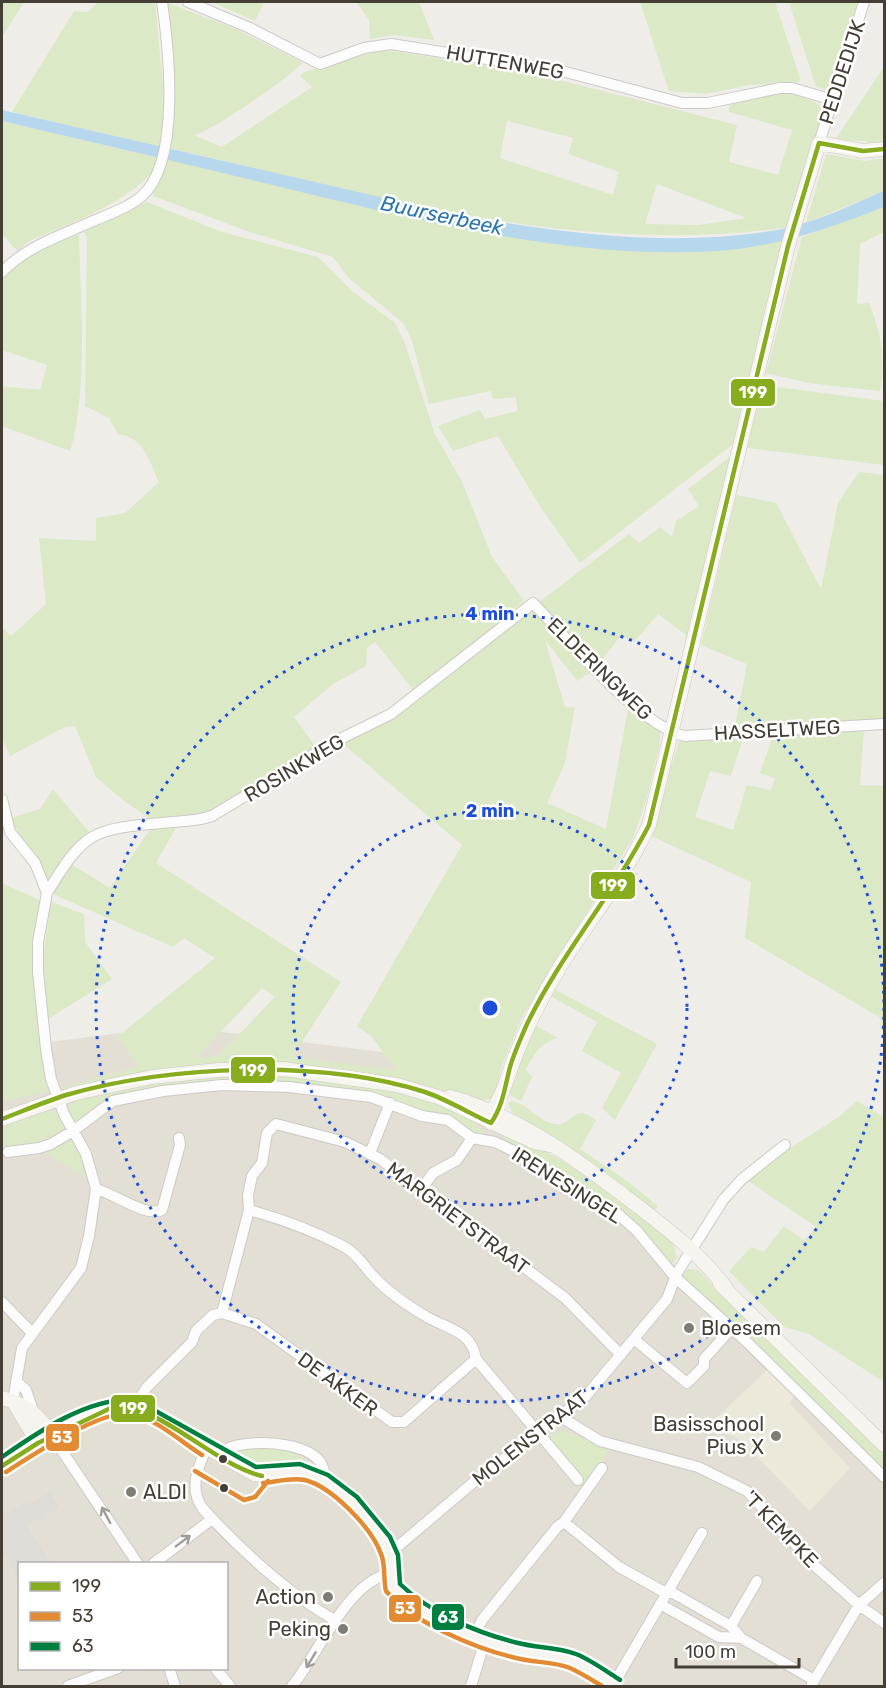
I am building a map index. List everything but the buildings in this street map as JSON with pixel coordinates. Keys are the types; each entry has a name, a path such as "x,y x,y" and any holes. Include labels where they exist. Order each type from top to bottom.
{"main road":[{"path":"494,1116 503,1103 502,1095 514,1055 534,1012 561,965 642,841 649,825 789,242 819,143 863,151 885,149"},
{"path":"2,1119 86,1093 152,1077 218,1070 284,1070 397,1085 494,1116 534,1142 549,1145 593,1172 654,1219 885,1445"},
{"path":"7,1400 37,1415 52,1436"},
{"path":"7,1400 29,1426 38,1443"},
{"path":"2,1466 38,1443 115,1406 134,1407 254,1474 272,1475 298,1471 311,1473 323,1480 357,1509 382,1539 390,1553 393,1588 403,1600 479,1638 517,1651 556,1656 575,1662 615,1686"}],"street":[{"path":"2,272 27,250 125,207 141,197 157,176 167,136 170,112 162,2"},
{"name":"HUTTENWEG","path":"188,2 250,28 320,64 364,48 391,44 562,71 682,103 708,103 780,88 792,88 833,100"},
{"name":"PEDDEDIJK","path":"819,143 864,2"},
{"name":"ELDERINGWEG","path":"532,603 639,711 671,732"},
{"name":"ROSINKWEG","path":"47,893 72,855 96,833 123,827 197,821 212,816 334,742 391,714 532,603"},
{"name":"HASSELTWEG","path":"671,732 684,735 885,724"},
{"path":"2,799 10,832 35,863 47,893 38,942 38,972 46,1049 51,1079 59,1101 92,1169 96,1189 90,1236 81,1268 32,1333 20,1354 16,1381 7,1400"},
{"name":"IRENESINGEL","path":"8,1152 39,1148 73,1131 113,1101 121,1098 222,1085 289,1088 371,1097 422,1116 448,1120 472,1138 485,1139 504,1146 600,1202 637,1231 675,1277 732,1328 885,1477"},
{"path":"370,1153 390,1103"},
{"name":"MARGRIETSTRAAT","path":"249,1210 248,1195 252,1176 262,1163 267,1133 272,1126 280,1125 345,1142 370,1153 565,1298 621,1355"},
{"path":"96,1189 112,1193 148,1212 156,1213 162,1210 180,1145 179,1138"},
{"path":"421,1190 434,1173 457,1160 472,1138"},
{"name":"MOLENSTRAAT","path":"390,1553 475,1481 586,1396 667,1299 675,1277 732,1189 785,1145"},
{"path":"134,1407 147,1388 192,1342 196,1331 213,1315 222,1313 249,1210 300,1224 343,1246 363,1262 375,1278 427,1317 462,1333 473,1346 476,1359 578,1480"},
{"path":"4,1309 32,1333"},
{"name":"DE AKKER","path":"222,1313 256,1324 392,1422 404,1422 476,1359"},
{"path":"635,1340 687,1383 704,1366 704,1359 732,1328"},
{"path":"16,1381 26,1390 37,1415 29,1426"},
{"name":"'T KEMPKE","path":"561,1417 591,1437 698,1467 747,1491 804,1556 859,1605 885,1623"},
{"path":"52,1436 137,1562"},
{"path":"224,1459 229,1448 237,1445 280,1442 306,1452 322,1464 325,1471 323,1480"},
{"path":"206,1449 199,1465 195,1493 197,1501 212,1519 280,1580 316,1609 335,1620"},
{"path":"471,1686 482,1620 557,1527 564,1522 602,1468"},
{"path":"154,1562 212,1519"},
{"path":"564,1522 619,1567 666,1593 673,1593 731,1626 741,1638 812,1683 859,1605 885,1583"},
{"path":"615,1686 702,1533"},
{"path":"292,1686 309,1664 335,1620 374,1579 391,1575"},
{"path":"731,1626 757,1581"},
{"path":"660,1604 719,1637 741,1638"},
{"path":"68,1686 112,1670"},
{"path":"170,1670 175,1686"},
{"path":"217,1670 230,1686"}],"shaded area":[{"path":"175,1026 382,1052 580,1174 657,1247 884,1480 884,1686 2,1686 2,1048"},
{"name":"Basisschool Pius X","path":"767,1370 794,1397 789,1403 850,1468 810,1511 741,1441 724,1431 708,1426"},
{"path":"50,1492 59,1507 38,1521 36,1518 26,1525 50,1562 18,1562 18,1582 8,1557 2,1558 2,1516 27,1502 29,1505"}],"green space":[{"path":"2,2 24,2 2,37"},
{"path":"98,2 155,2 165,107 161,147 12,112 74,11 88,12"},
{"path":"212,2 264,2 255,21"},
{"path":"356,2 419,2 434,40 393,35 370,39 369,20"},
{"path":"640,2 775,2 800,78 799,82 750,85 706,94 669,91"},
{"path":"789,2 858,2 831,87 825,89 816,87"},
{"path":"168,3 238,30 302,62 285,78 251,102 216,125 194,135 222,147 312,87 300,76 304,72 387,50 531,73 737,125 729,162 778,175 792,130 729,112 729,106 752,97 778,93 803,96 814,101 823,109 791,226 705,235 627,234 550,228 398,202 322,185 169,148 174,111","holes":["507,121 573,138 568,154 619,172 613,195 500,158","657,184 746,218 698,225 645,224"]},
{"path":"884,67 884,145 871,146 865,141 835,140"},
{"path":"2,121 159,158 152,172 122,197 28,242 17,251 2,234"},
{"path":"826,154 865,161 884,158 884,191 806,223"},
{"path":"166,159 437,223 565,244 676,252 720,251 787,240 738,440 580,563 541,508 498,436 453,451 438,426 480,410 485,419 518,411 516,397 493,399 491,391 429,404 412,341 404,324 348,277 333,257 250,232 153,196 153,187"},
{"path":"147,202 222,232 318,257 352,291 395,323 404,341 435,434 462,482 492,557 524,601 414,691 375,642 367,648 366,666 333,684 294,717 318,750 234,801 194,818 152,820 124,801 96,777 75,726 65,727 10,756 2,738 2,627 11,636 46,604 39,538 96,541 96,518 125,513 159,482 140,445 127,436 118,434 109,418 85,406 87,237 84,232"},
{"path":"884,207 884,232 860,244 857,304 869,303 877,325 882,357 880,391 808,383 766,373 802,237"},
{"path":"77,234 79,238 82,346 79,402 70,451 2,426 2,386 40,390 47,365 2,350 2,277 36,252"},
{"path":"762,385 884,401 884,465 747,448"},
{"path":"735,453 685,660 686,635 658,614 634,642 623,637 618,639 599,664 539,602 629,534 639,543 660,527 672,537 676,521 699,506 688,489"},
{"path":"859,472 884,475 884,719 735,727 747,664 701,645 736,495 776,503 821,589 838,503"},
{"path":"533,610 593,671 577,681 545,640 565,707 575,707 565,763 547,803 606,829 629,704 660,730 660,743 647,798 633,838 522,1017 500,1071 497,1093 493,1098 478,1102 396,1081 285,1064 66,1093 59,1088 139,1066 117,1037 215,958 184,938 173,947 53,894 71,864 110,888 151,828 176,828 156,863 341,982 292,1057 396,1070 372,1037 357,1026 462,845 342,743","holes":["262,988 275,997 218,1056 196,1058"]},
{"path":"864,730 860,785 884,786 884,1032 880,1029 879,1017 745,938 751,882 649,835 679,742 743,738 731,776 710,771 695,817 733,830 747,785 771,790 775,778 760,773 773,736"},
{"path":"53,789 90,833 49,885 10,818 40,809"},
{"path":"2,883 43,902 35,998 50,1091 2,1101"},
{"path":"51,902 84,914 85,942 112,979 48,1019 43,956"},
{"path":"554,989 657,1044 615,1120 602,1108 621,1073 582,1051 597,1022 550,996"},
{"path":"533,1024 558,1038 542,1046 532,1059 526,1070 532,1077 521,1101 510,1095 512,1078"},
{"path":"288,1075 394,1089 447,1106 468,1118 485,1133 473,1134 452,1119 286,1085 129,1093 76,1124 67,1109 77,1102 101,1093 157,1083 222,1077"},
{"path":"512,1101 554,1124 560,1124 582,1113 596,1120 580,1149 627,1181 658,1206 653,1212 512,1112 508,1103"},
{"path":"857,1101 884,1117 884,1382 809,1334 784,1327 729,1271 751,1247 764,1252 784,1226 804,1241 816,1227 747,1180 784,1152 840,1116"},
{"path":"52,1110 58,1113 66,1132 39,1144 2,1151 2,1126"},
{"path":"507,1132 551,1154 608,1191 665,1235 674,1245 677,1258 671,1265 655,1243 502,1140"},
{"path":"72,1138 85,1161 89,1179 48,1155 50,1149"},
{"path":"688,1269 698,1270 884,1453 884,1473 713,1304 686,1282 684,1274"},
{"path":"565,1430 608,1450 601,1468 586,1486 543,1439"},
{"path":"266,1446 299,1456 310,1463 313,1468 261,1473 230,1456 247,1448"}],"water":[{"name":"Buurserbeek","path":"2,110 458,215 579,233 661,238 742,235 782,229 808,222 884,191 884,207 803,235 740,249 665,252 611,250 504,236 397,215 2,121"}],"transit line":[{"name":"199","path":"819,143 863,151 884,149"},
{"name":"199","path":"2,1119 66,1095 107,1085 198,1072 246,1070 340,1074 384,1081 434,1095 491,1123 501,1103 510,1067 527,1024 555,973 620,876 649,825 788,246 819,143"},
{"name":"63","path":"2,1457 48,1427 83,1410 119,1400 136,1400 256,1467 300,1464 328,1475 357,1497 390,1537 398,1555 400,1584 440,1613 471,1628 502,1639 576,1654 620,1680"},
{"name":"199","path":"2,1466 38,1443 115,1406 151,1415 225,1460 262,1476"},
{"name":"53","path":"6,1472 67,1435 118,1414 130,1414 149,1420 202,1455"},
{"name":"53","path":"195,1471 244,1500 255,1497 268,1481"},
{"name":"53","path":"263,1483 289,1479 305,1480 316,1484 339,1500 360,1521 376,1544 383,1563 386,1591 411,1613 464,1641 523,1660 570,1668 602,1686"}],"place":[{"name":"Bloesem","path":"689,1328"},
{"name":"Basisschool Pius X","path":"776,1436"},
{"name":"ALDI","path":"131,1492"},
{"name":"Action","path":"328,1597"},
{"name":"Peking","path":"343,1629"}]}
